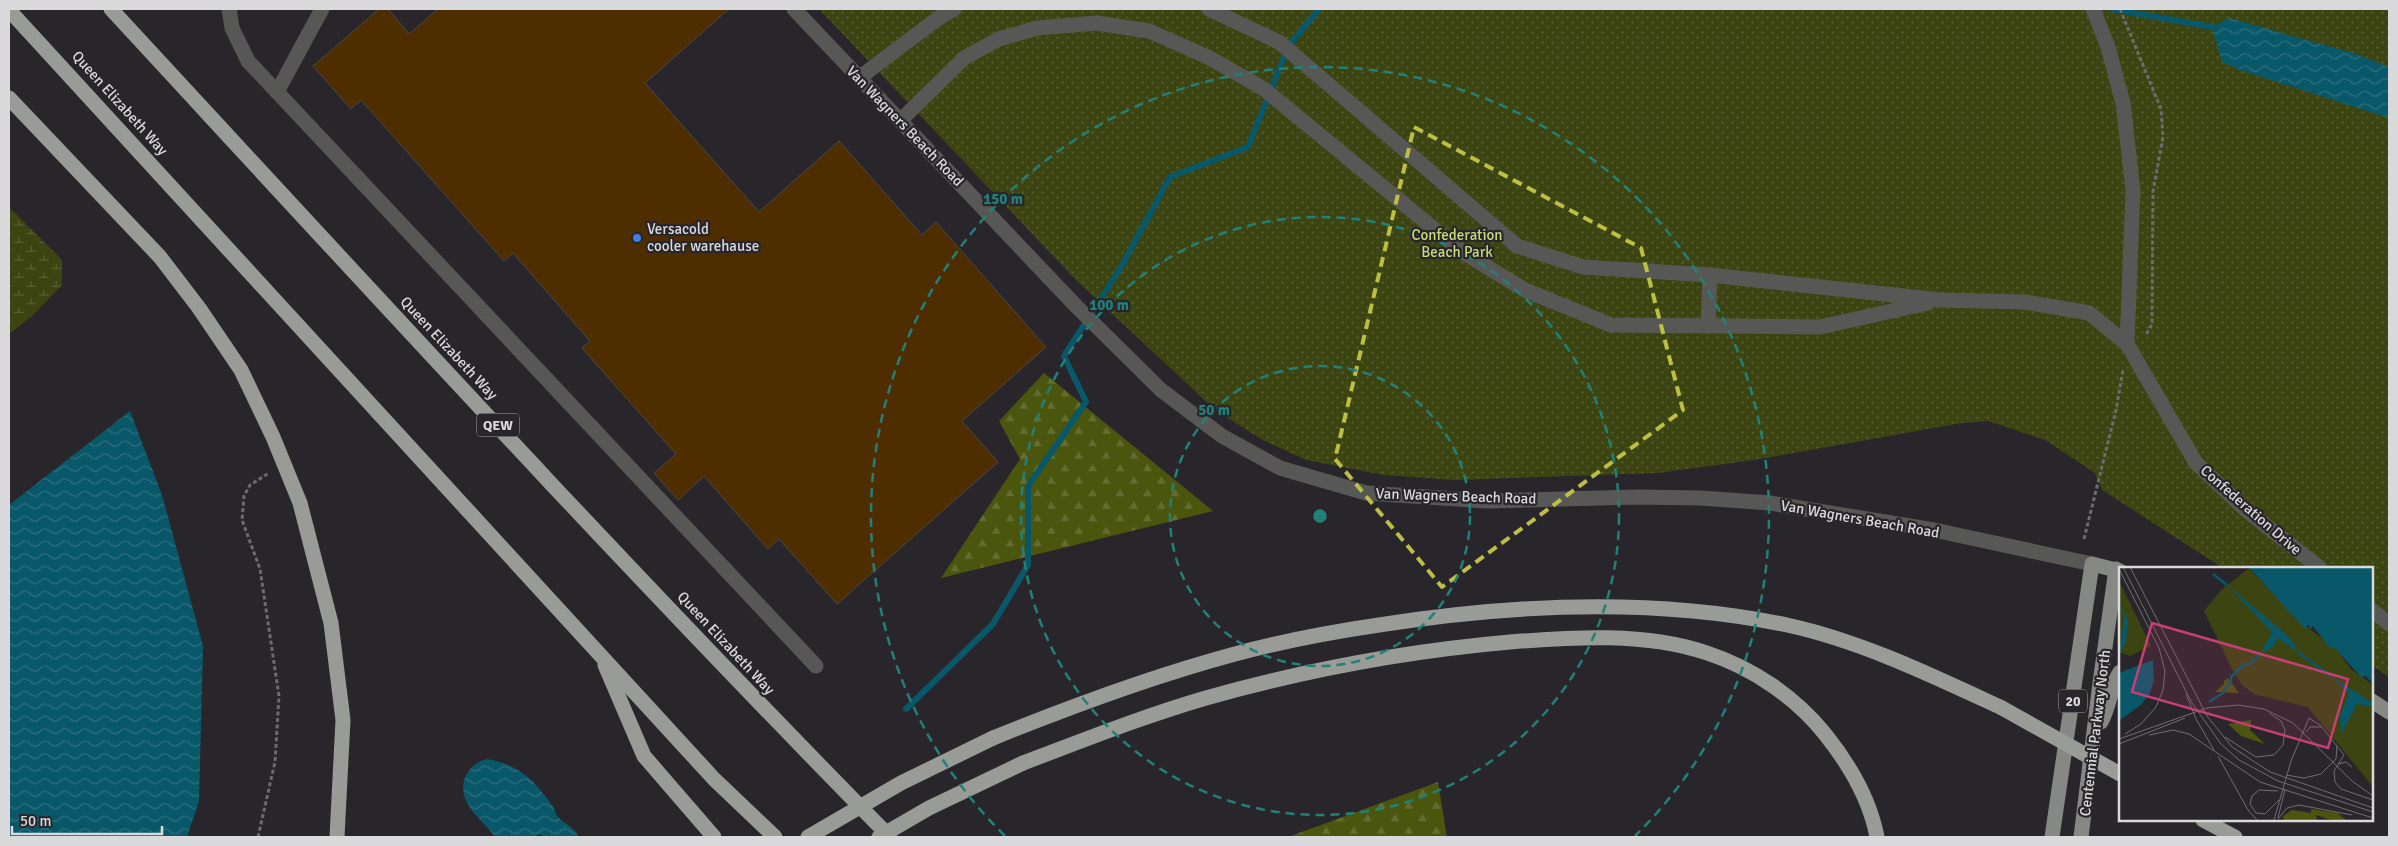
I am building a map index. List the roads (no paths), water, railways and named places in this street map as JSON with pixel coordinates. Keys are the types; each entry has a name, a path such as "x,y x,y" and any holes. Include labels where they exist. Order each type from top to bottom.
{"highway":[{"name":"Queen Elizabeth Way","path":"111,9 758,702 890,837"},
{"name":"Queen Elizabeth Way","path":"9,10 714,779 775,837"},
{"path":"9,98 160,257 199,308 241,370 284,464 300,503 331,623 342,720 337,837"},
{"path":"808,837 901,783 993,738 1073,705 1236,654 1318,634 1439,615 1542,607 1630,607 1711,612 1788,625 1837,640 1921,671 2002,708 2119,773"},
{"path":"879,837 929,808 1023,763 1118,727 1205,698 1317,670 1438,648 1547,639 1623,638 1666,643 1707,653 1739,666 1777,688 1812,718 1837,748 1858,782 1877,837"},
{"path":"600,655 644,756 714,837"},
{"path":"2205,821 2235,837"}],"main road":[{"path":"2092,564 2118,570"},
{"name":"Centennial Parkway North","path":"2052,837 2092,564"},
{"name":"Centennial Parkway North","path":"2081,837 2118,570"},
{"path":"2095,732 2105,714 2115,679 2119,673"},
{"path":"2373,701 2389,712"}],"street":[{"path":"229,9 232,28 238,44 248,61 816,666"},
{"path":"277,92 322,9"},
{"name":"Van Wagners Beach Road","path":"794,9 1076,306 1161,390 1222,436 1280,468 1366,493 1487,500 1638,497 1770,503 1934,530 2092,564"},
{"path":"860,78 937,19 954,9"},
{"path":"1209,9 1279,42 1517,246 1583,267 1710,275 1940,300 2025,302 2089,313 2127,344"},
{"path":"2093,9 2108,47 2123,104 2133,190 2127,344"},
{"path":"900,121 964,58 999,39 1037,28 1096,16 1149,31 1208,57 1264,90 1460,251 1525,290 1611,325 1820,327 1940,300"},
{"path":"1708,326 1710,275"},
{"name":"Confederation Drive","path":"2127,344 2196,463 2246,510 2319,567"},
{"path":"2373,611 2389,624"}],"water":[{"path":"2229,18 2356,54 2389,67 2389,118 2240,70 2222,62 2212,27"},
{"path":"130,411 162,495 203,646 199,801 187,837 9,837 9,505"},
{"path":"487,759 508,765 525,774 553,806 557,816 579,837 546,837 538,834 536,837 495,837 469,806 463,791 465,777 469,771"}],"waterway":[{"path":"906,709 993,624 1028,565 1028,486 1086,402 1064,356 1121,267 1170,177 1248,147 1288,47 1319,9"},
{"path":"2112,9 2212,27"}],"place":[{"name":"Versacold cooler warehause","path":"637,238"}],"park label":[{"name":"Confederation Beach Park","path":"1457,244"}]}
